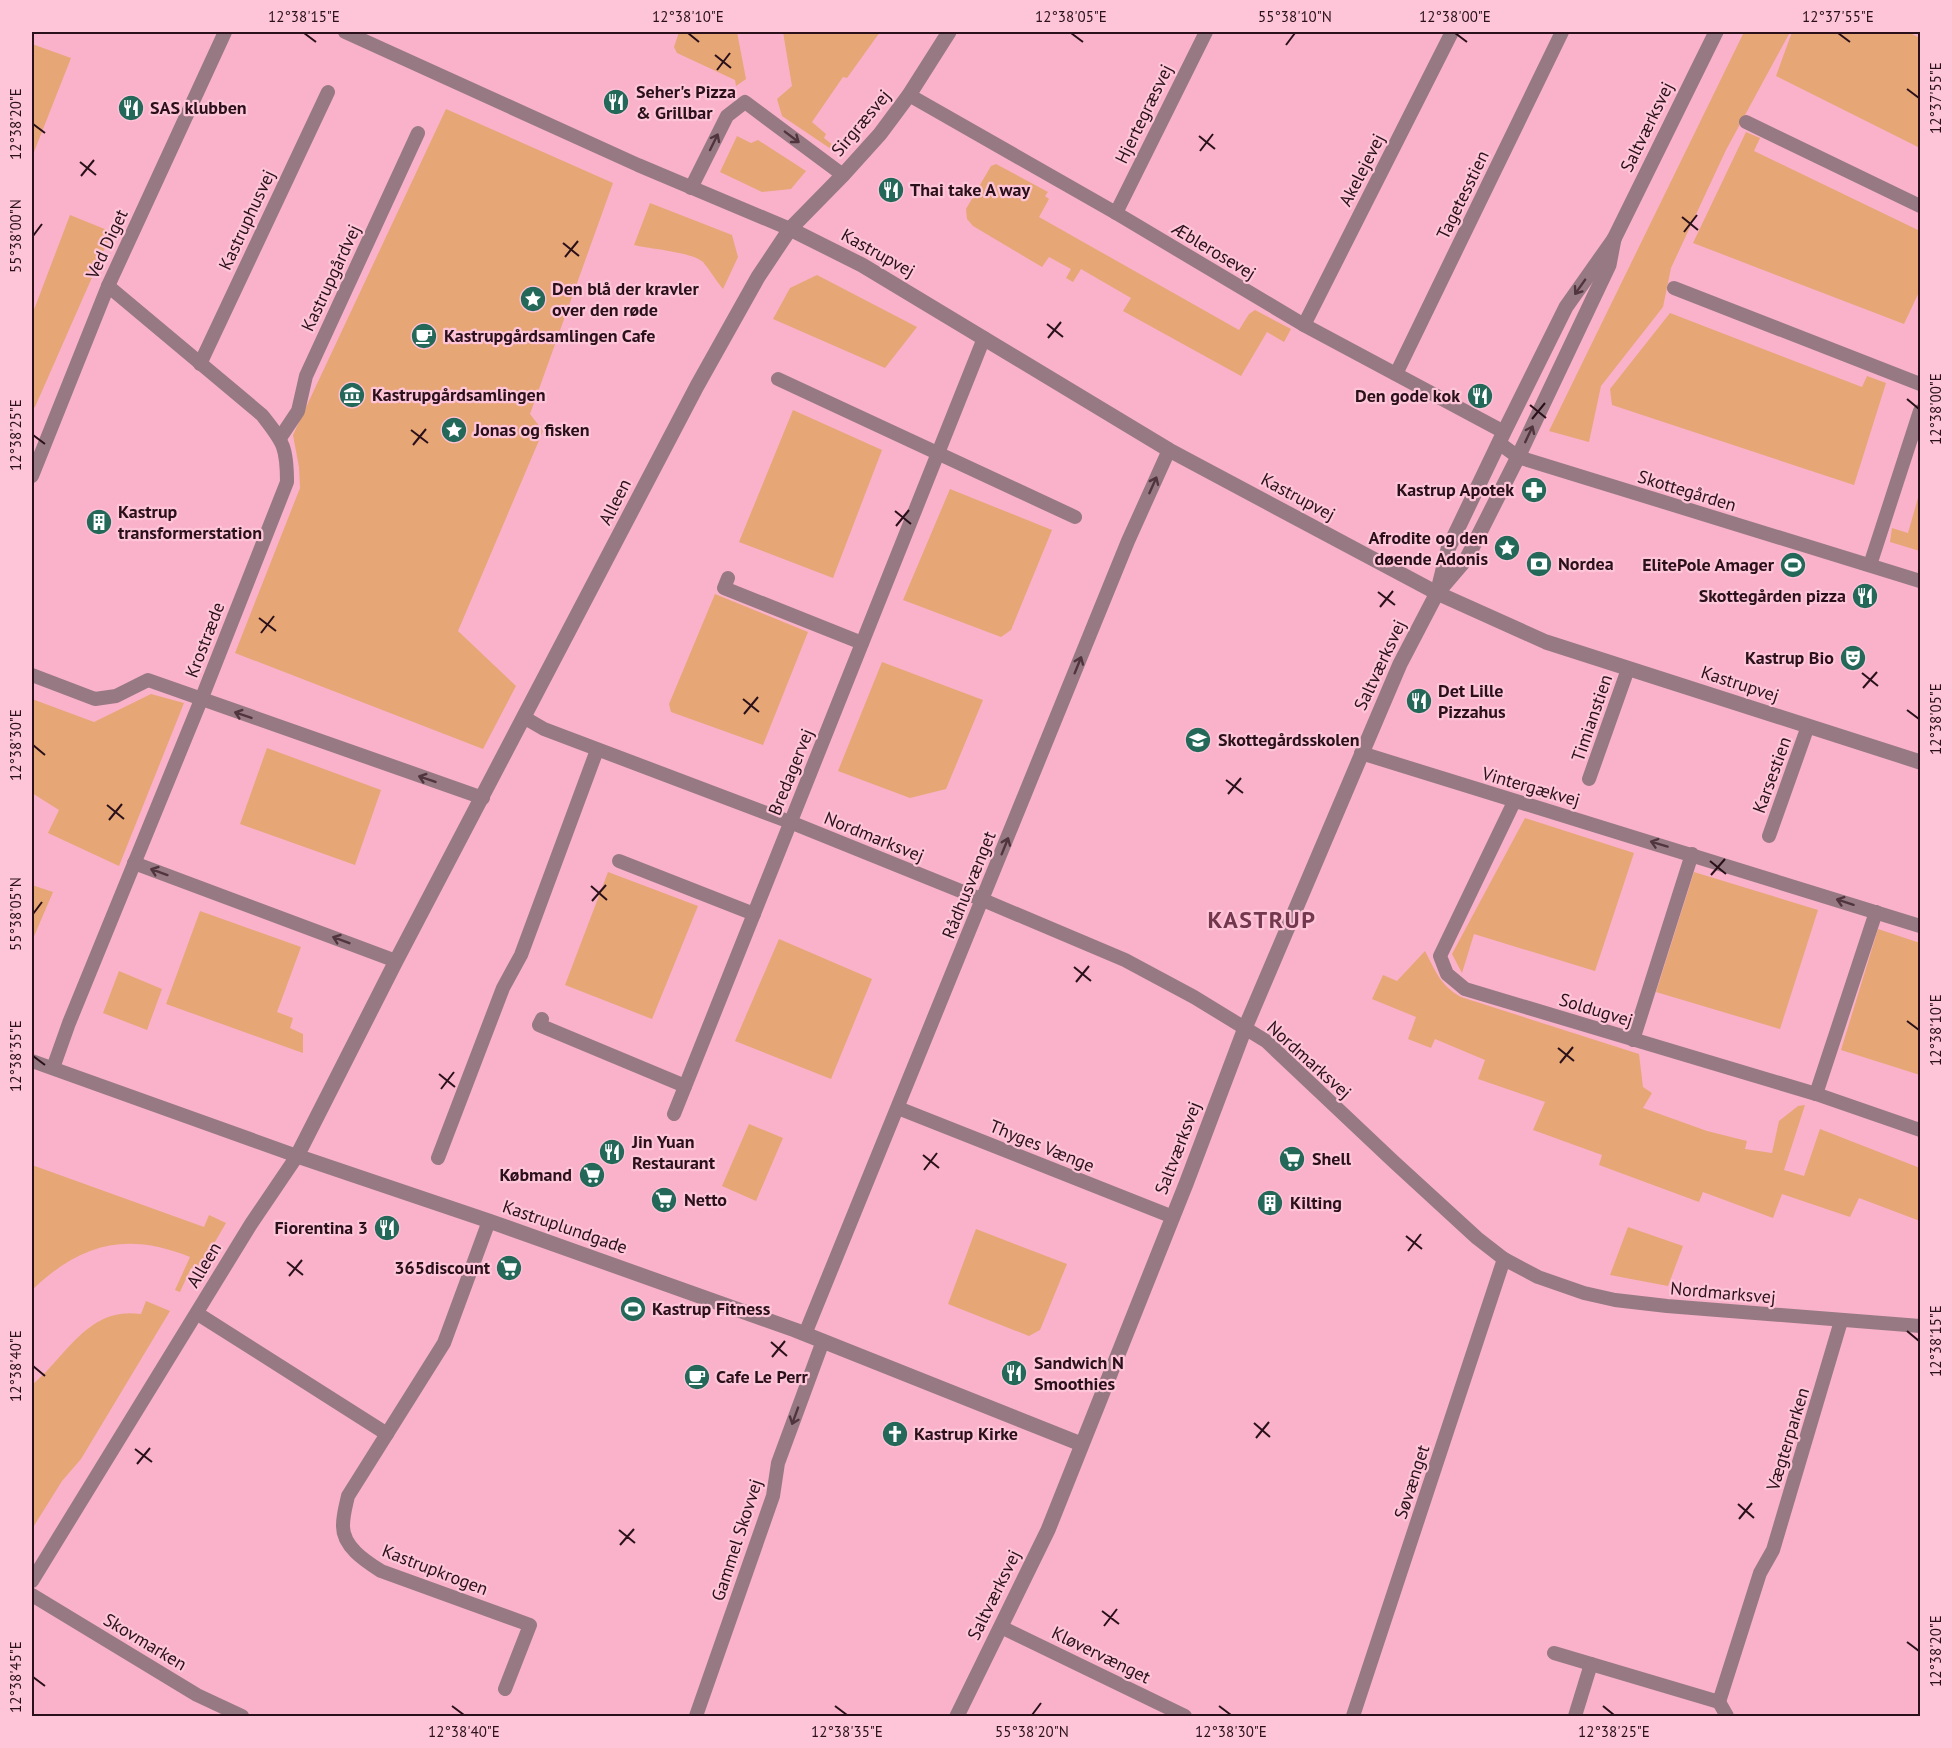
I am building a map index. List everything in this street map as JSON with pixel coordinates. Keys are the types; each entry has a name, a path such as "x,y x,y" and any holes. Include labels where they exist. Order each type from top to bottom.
{"street":[{"name":"Ved Diget","path":"32,476 38,439 225,32"},
{"name":"Kastrupvej","path":"345,32 542,123 790,229 862,266 1169,450 1437,593 1546,642 1920,762"},
{"name":"Sirgræsvej","path":"790,229 880,134 909,95 949,32"},
{"name":"Hjertegræsvej","path":"1116,213 1206,32"},
{"name":"Akelejevej","path":"1304,325 1452,32"},
{"name":"Tagetesstien","path":"1396,374 1562,32"},
{"name":"Saltværksvej","path":"1437,593 1448,549 1501,437 1566,307 1614,239 1716,32"},
{"name":"Kastruphusvej","path":"200,364 328,92"},
{"name":"Æblerosevej","path":"909,95 1116,213 1304,325 1396,374 1501,437"},
{"path":"692,188 727,116 745,102 843,175"},
{"path":"1746,122 1920,206"},
{"name":"Kastrupgårdvej","path":"280,438 298,411 306,376 418,133"},
{"name":"Alleen","path":"32,1581 198,1314 251,1224 297,1156 396,961 697,387 766,263 790,229"},
{"name":"Saltværksvej","path":"957,1716 1048,1530 1173,1217 1245,1028 1400,664 1437,593 1467,558 1518,457 1610,265 1614,239"},
{"name":"Krostræde","path":"53,1068 69,1023 287,482 287,456 280,438 262,415 108,286"},
{"path":"1674,288 1920,384"},
{"name":"Bredagervej","path":"674,1114 984,338"},
{"path":"778,379 1075,517"},
{"path":"1870,565 1920,411"},
{"name":"Skottegården","path":"1501,437 1518,457 1920,581"},
{"name":"Rådhusvænget","path":"805,1334 1128,541 1169,450"},
{"path":"728,578 724,588 862,643"},
{"name":"Timianstien","path":"1590,779 1628,669"},
{"path":"32,675 95,699 116,696 147,680 483,798"},
{"name":"Nordmarksvej","path":"525,718 544,729 790,822 983,900 1125,960 1194,997 1266,1041 1451,1215 1504,1259 1543,1278 1584,1293 1615,1300 1920,1326"},
{"name":"Karsestien","path":"1769,836 1808,726"},
{"path":"438,1158 503,988 521,955 597,750"},
{"name":"Vintergækvej","path":"1361,753 1920,926"},
{"name":"Soldugvej","path":"1514,802 1440,956 1447,974 1465,989 1816,1094 1920,1130"},
{"path":"1633,1040 1692,854"},
{"path":"619,861 754,914"},
{"path":"134,863 396,961"},
{"path":"1816,1094 1876,912"},
{"path":"542,1018 539,1025 685,1086"},
{"name":"Kastruplundgade","path":"32,1061 805,1334 1081,1444"},
{"name":"Thyges Vænge","path":"898,1108 1173,1217"},
{"name":"Kastrupkrogen","path":"489,1221 444,1343 348,1496 342,1525 351,1547 364,1560 381,1571 530,1625 505,1689"},
{"name":"Søvænget","path":"1353,1716 1504,1259"},
{"path":"198,1314 387,1434"},
{"name":"Vægterparken","path":"1719,1702 1760,1572 1773,1550 1842,1321"},
{"name":"Gammel Skovvej","path":"696,1716 773,1496 778,1462 823,1341"},
{"name":"Skovmarken","path":"32,1595 197,1695 242,1716"},
{"name":"Kløvervænget","path":"1001,1627 1185,1716"},
{"path":"1554,1653 1719,1702 1727,1716"},
{"path":"1575,1716 1591,1664"}],"shaded area":[{"path":"679,32 737,32 746,79 736,86 735,80 677,53 674,47"},
{"path":"783,32 880,32 847,78 843,77 812,122 826,134 824,138 834,146 831,149 782,116 777,99 792,86"},
{"path":"1744,32 1789,32 1789,34 1726,150 1671,268 1663,307 1601,386 1589,442 1549,431"},
{"path":"1792,32 1908,32 1920,38 1920,148 1776,76"},
{"path":"32,44 71,58 32,157"},
{"path":"446,109 613,183 530,414 543,431 458,631 516,686 483,749 235,653 300,488 293,435"},
{"path":"1746,132 1760,138 1754,151 1920,231 1920,290 1904,324 1693,243"},
{"path":"737,136 751,143 758,140 806,171 791,189 762,192 720,172"},
{"path":"996,164 1048,192 1045,196 1049,199 1039,217 1239,330 1249,314 1255,310 1291,329 1284,342 1267,332 1241,376 1123,311 1131,298 1081,269 1073,282 1066,278 1071,269 1049,257 1042,267 973,226 967,219 966,209 991,166"},
{"path":"650,203 732,235 738,257 723,289 703,262 698,259 681,253 634,245"},
{"path":"70,215 112,232 35,407 32,409 32,315"},
{"path":"817,275 917,327 885,368 773,319 790,288"},
{"path":"1670,313 1862,387 1867,376 1886,383 1854,485 1612,405 1610,389"},
{"path":"793,410 882,450 833,578 739,542"},
{"path":"950,489 1052,530 1011,630 1001,637 903,600"},
{"path":"1920,491 1920,551 1890,542 1892,528 1908,533"},
{"path":"715,594 808,632 763,745 671,712 669,704"},
{"path":"882,662 983,700 946,789 910,798 838,771"},
{"path":"151,694 184,703 119,866 48,833 59,810 32,793 32,699 94,722"},
{"path":"267,748 381,790 355,865 240,824"},
{"path":"1525,818 1634,853 1595,971 1474,934 1462,973 1452,954"},
{"path":"608,872 698,906 652,1019 565,985"},
{"path":"1694,872 1818,910 1780,1029 1656,992"},
{"path":"32,885 53,892 32,941"},
{"path":"200,911 301,947 277,1012 293,1018 290,1028 303,1034 303,1053 166,1004"},
{"path":"1878,929 1920,943 1920,1075 1841,1050"},
{"path":"779,939 872,979 831,1079 735,1041"},
{"path":"1425,951 1443,983 1461,997 1639,1054 1643,1087 1652,1093 1643,1108 1707,1131 1747,1141 1745,1149 1772,1153 1779,1121 1798,1106 1805,1105 1784,1170 1804,1176 1820,1129 1920,1168 1920,1221 1859,1198 1850,1217 1782,1194 1773,1218 1703,1192 1699,1202 1599,1165 1602,1155 1533,1130 1545,1102 1478,1079 1485,1060 1435,1039 1431,1048 1408,1039 1416,1017 1372,999 1383,975 1397,981"},
{"path":"119,971 162,989 147,1030 103,1013"},
{"path":"749,1124 783,1138 756,1201 722,1186"},
{"path":"32,1165 204,1227 209,1215 226,1223 198,1271 191,1268 180,1292 175,1290 190,1257 167,1249 125,1244 105,1246 86,1252 50,1274 32,1290"},
{"path":"1628,1227 1683,1246 1668,1286 1610,1275"},
{"path":"976,1229 1067,1264 1040,1330 1029,1336 948,1304"},
{"path":"146,1301 170,1311 81,1459 62,1481 32,1529 32,1385 92,1325 123,1314 141,1314"}],"place":[{"name":"Seher's Pizza & Grillbar","path":"616,102"},
{"name":"SAS klubben","path":"131,108"},
{"name":"Thai take A way","path":"891,190"},
{"name":"Den blå der kravler over den røde","path":"533,299"},
{"name":"Kastrupgårdsamlingen Cafe","path":"424,336"},
{"name":"Kastrupgårdsamlingen","path":"352,395"},
{"name":"Den gode kok","path":"1480,396"},
{"name":"Jonas og fisken","path":"454,430"},
{"name":"Kastrup Apotek","path":"1534,490"},
{"name":"Kastrup transformerstation","path":"99,522"},
{"name":"Afrodite og den døende Adonis","path":"1507,548"},
{"name":"Nordea","path":"1539,564"},
{"name":"ElitePole Amager","path":"1793,565"},
{"name":"Skottegården pizza","path":"1865,596"},
{"name":"Kastrup Bio","path":"1853,658"},
{"name":"Det Lille Pizzahus","path":"1419,701"},
{"name":"Skottegårdsskolen","path":"1198,740"},
{"name":"Jin Yuan Restaurant","path":"612,1152"},
{"name":"Shell","path":"1292,1159"},
{"name":"Købmand","path":"592,1175"},
{"name":"Netto","path":"664,1200"},
{"name":"Kilting","path":"1270,1203"},
{"name":"Fiorentina 3","path":"387,1228"},
{"name":"365discount","path":"509,1268"},
{"name":"Kastrup Fitness","path":"633,1309"},
{"name":"Sandwich N Smoothies","path":"1014,1373"},
{"name":"Cafe Le Perr","path":"697,1377"},
{"name":"Kastrup Kirke","path":"895,1434"}],"district":[{"name":"KASTRUP","path":"1262,920"}]}
